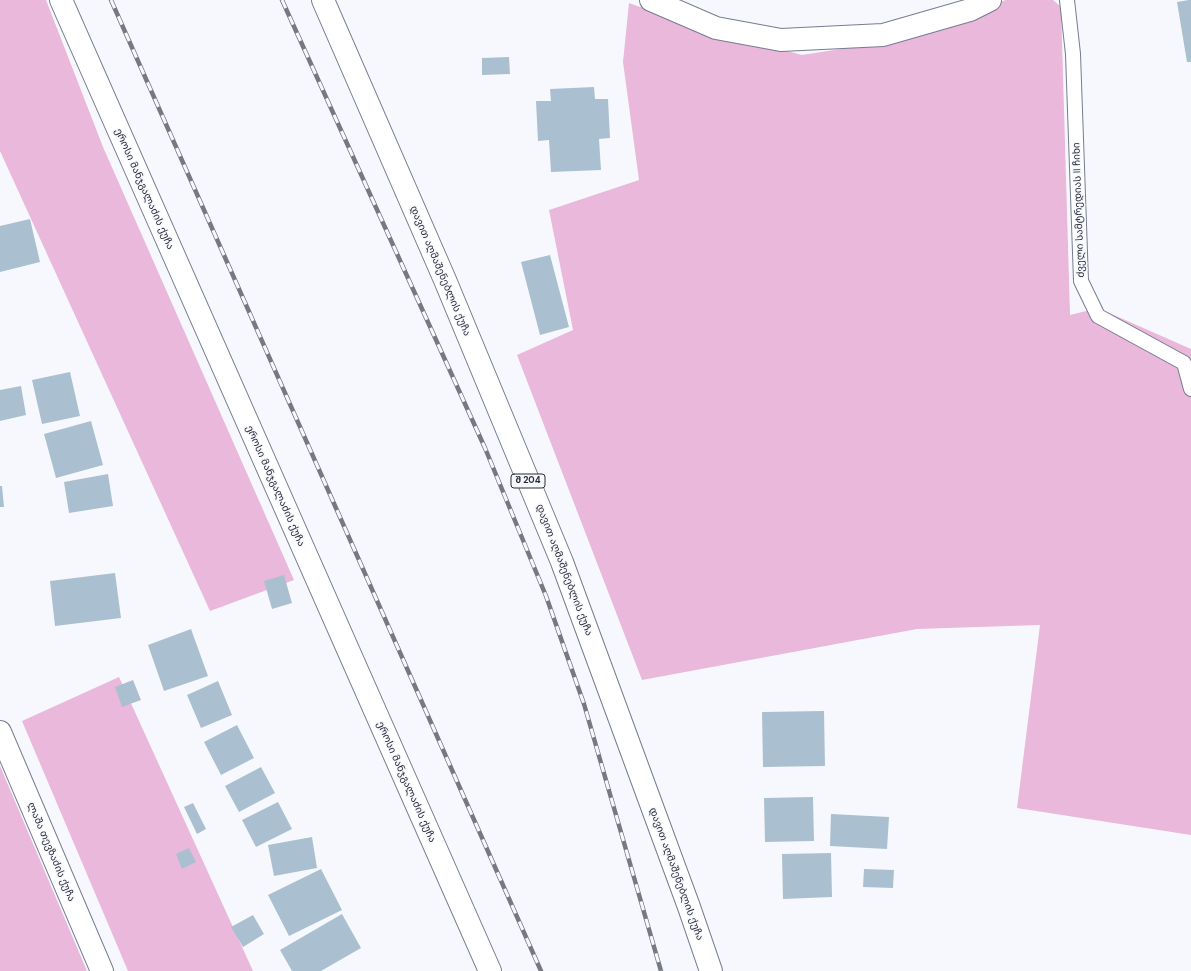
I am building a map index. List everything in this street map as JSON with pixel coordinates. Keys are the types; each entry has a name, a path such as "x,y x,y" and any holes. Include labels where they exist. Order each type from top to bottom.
{"street":[{"name":"ეროსი მანჯგალაძის ქუჩა","path":"61,0 490,971"},
{"name":"დავით აღმაშენებლის ქუჩა","path":"323,0 445,280 562,562 689,907 711,971"},
{"path":"651,0 716,28 780,40 883,35 970,10 990,0"},
{"name":"ლაშა თევზაძის ქუჩა","path":"0,732 102,971"}],"lane":[{"name":"ძველი სამტრედიას II ჩიხი","path":"1067,0 1073,54 1081,281 1098,316 1184,363 1191,389"}],"shaded area":[{"path":"0,0 46,0 103,147 294,580 210,611 0,151"},
{"path":"1006,0 1053,0 1061,7 1070,315 1098,308 1191,349 1191,835 1017,808 1040,625 917,629 642,680 517,355 573,330 549,210 639,180 623,62 629,3 690,25 802,55 885,42"},
{"path":"119,677 253,971 128,971 22,721"},
{"path":"0,766 87,971 0,971"}],"building":[{"path":"1191,0 1191,62 1187,62 1177,2"},
{"path":"509,57 510,74 482,75 482,58"},
{"path":"594,87 595,99 608,99 610,138 599,139 601,170 551,172 549,140 538,141 536,101 551,101 550,89"},
{"path":"30,219 40,262 0,272 0,226"},
{"path":"550,255 569,327 540,335 521,262"},
{"path":"70,372 80,416 42,424 32,380"},
{"path":"21,386 26,415 0,421 0,390"},
{"path":"91,421 103,465 56,478 44,434"},
{"path":"108,474 113,506 69,513 64,482"},
{"path":"0,486 2,486 4,507 0,507"},
{"path":"115,573 121,618 55,626 50,581"},
{"path":"284,575 292,603 272,609 264,581"},
{"path":"191,629 208,676 164,691 148,645"},
{"path":"133,680 141,700 122,707 115,687"},
{"path":"218,681 232,715 201,728 187,695"},
{"path":"824,711 825,766 763,767 762,712"},
{"path":"237,725 254,758 221,775 204,742"},
{"path":"261,767 275,793 239,812 225,786"},
{"path":"813,797 814,841 765,842 764,798"},
{"path":"278,802 292,829 256,847 242,820"},
{"path":"193,803 206,829 197,834 184,807"},
{"path":"831,814 889,817 887,849 830,846"},
{"path":"312,837 317,868 274,876 268,845"},
{"path":"189,848 196,862 182,869 176,854"},
{"path":"831,853 832,897 783,899 782,854"},
{"path":"321,869 342,910 289,936 268,895"},
{"path":"864,869 894,870 893,888 863,887"},
{"path":"342,914 361,948 321,971 292,971 280,950"},
{"path":"253,915 264,934 243,947 231,927"}],"railway":[{"path":"111,0 541,971"},
{"path":"282,0 485,448 546,596 584,704 661,971"}]}
